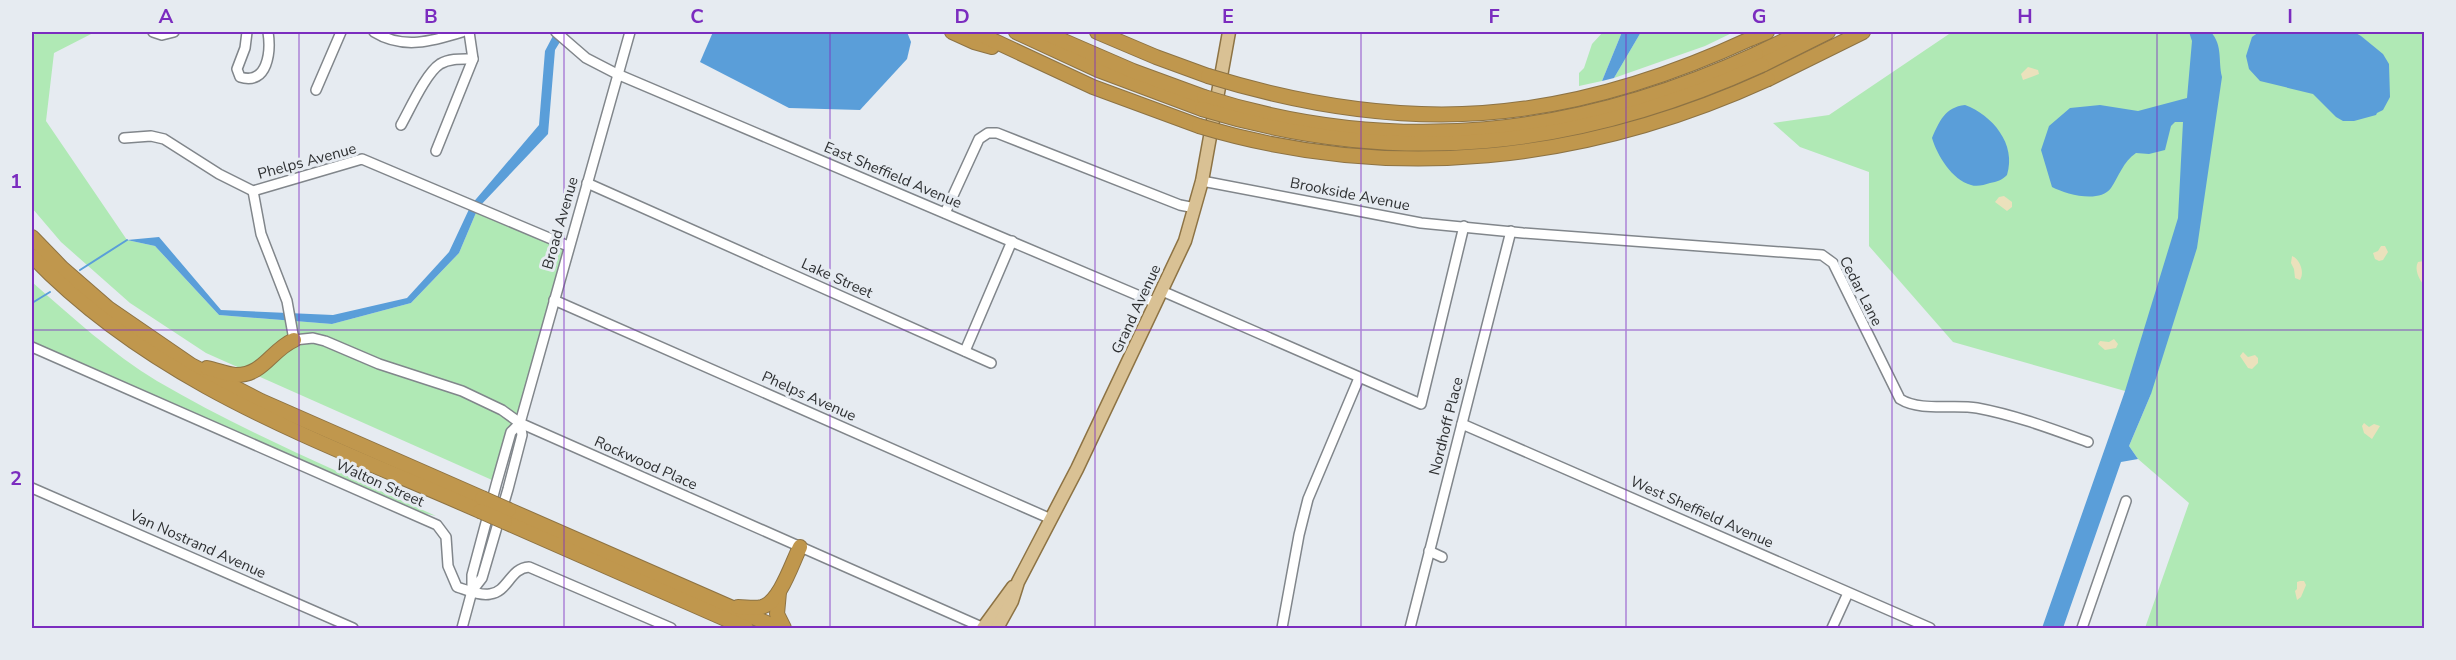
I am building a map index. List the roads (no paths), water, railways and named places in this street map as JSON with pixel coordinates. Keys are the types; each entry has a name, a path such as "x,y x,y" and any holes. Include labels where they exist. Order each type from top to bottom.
{"highway":[{"path":"952,32 974,42 1022,54"},
{"path":"975,32 1120,98 1198,126 1271,144 1340,154 1417,158 1489,156 1577,143 1635,129 1692,111 1768,79 1863,32"},
{"path":"1016,32 1116,77 1203,103"},
{"path":"1043,32 1203,103 1261,126 1353,140 1426,144 1501,140 1567,130 1629,116 1684,98 1759,59 1802,32"},
{"path":"1097,32 1208,76 1282,97 1337,108 1409,115 1477,114 1541,107 1620,89 1681,69 1767,32"},
{"path":"1759,59 1828,32"},
{"path":"32,237 62,268 108,308 191,365 261,401 481,505"},
{"path":"32,256 78,300 114,328 195,382 256,413 778,628"},
{"path":"191,365 231,374 250,373 260,369 293,335"},
{"path":"507,516 746,628"},
{"path":"726,606 761,607 769,603 781,588 800,547"},
{"path":"781,588 777,610 784,628"}],"main road":[{"name":"Grand Avenue","path":"997,628 1185,241 1202,181 1229,32"},
{"name":"Grand Avenue","path":"984,628 1003,598 1018,582"}],"street":[{"path":"153,32 162,35 174,32"},
{"path":"247,32 245,48 237,69 240,77 249,80 257,78 263,71 269,48 268,32"},
{"path":"316,90 341,32"},
{"path":"374,32 405,42 428,42 462,32"},
{"path":"436,151 473,59 469,32"},
{"name":"East Sheffield Avenue","path":"556,32 586,58 617,74 1156,303"},
{"name":"Broad Avenue","path":"462,628 472,591 482,578 508,489 522,435 519,423 630,32"},
{"path":"401,124 431,74 439,65 453,59 473,59"},
{"path":"945,213 979,140 988,133 997,133 1180,205 1196,208"},
{"name":"Phelps Avenue","path":"124,138 151,136 164,139 219,174 253,191 362,159 568,246"},
{"name":"Brookside Avenue","path":"1202,181 1408,221 1494,228"},
{"name":"Lake Street","path":"587,183 991,363"},
{"path":"253,191 261,234 287,301 293,335"},
{"name":"Nordhoff Place","path":"1359,378 1420,404 1464,226"},
{"name":"Cedar Lane","path":"1494,228 1826,256 1836,268 1900,399 1914,405 1965,407 2000,413 2088,442"},
{"name":"Nordhoff Place","path":"1410,628 1511,231"},
{"path":"965,351 1012,241"},
{"path":"1162,291 1359,378 1316,477 1305,510 1282,628"},
{"name":"Phelps Avenue","path":"554,300 1051,519"},
{"name":"Rockwood Place","path":"293,335 325,340 379,364 462,391 502,410 519,423 984,628"},
{"name":"Walton Street","path":"32,347 436,525 446,537 448,566 457,587 472,591"},
{"name":"West Sheffield Avenue","path":"1462,424 1930,628"},
{"name":"Van Nostrand Avenue","path":"32,488 353,628"},
{"path":"2082,628 2126,501"},
{"path":"1429,551 1442,556"},
{"path":"472,591 493,594 518,570 529,567 670,628"},
{"path":"1832,628 1848,593"}],"water":[{"path":"555,32 566,32 555,50 548,134 478,208 459,253 411,303 332,324 219,315 155,246 127,240 159,237 221,310 333,315 407,298 449,252 471,205 539,125 545,51"},
{"path":"713,32 907,32 911,42 907,59 860,110 789,108 700,62"},
{"path":"1622,32 1641,32 1614,78 1602,81"},
{"path":"2189,32 2211,32 2215,37 2219,48 2222,77 2197,248 2151,394 2129,446 2138,459 2121,462 2063,628 2042,628 2125,391 2178,218 2183,122 2175,122 2171,126 2165,150 2149,154 2136,153 2124,165 2111,188 2099,196 2074,195 2052,187 2041,150 2049,126 2070,108 2100,105 2138,111 2187,98 2192,41"},
{"path":"2259,32 2354,32 2361,36 2383,54 2389,64 2390,97 2383,110 2376,115 2354,121 2343,121 2313,94 2260,81 2249,69 2246,56 2252,37"},
{"path":"1965,105 1993,123 2005,142 2009,164 2007,175 1999,180 1978,186 1964,182 1946,166 1938,152 1932,138 1940,121 1952,109"}],"waterway":[{"path":"80,270 127,240"},
{"path":"32,303 50,292"}]}
